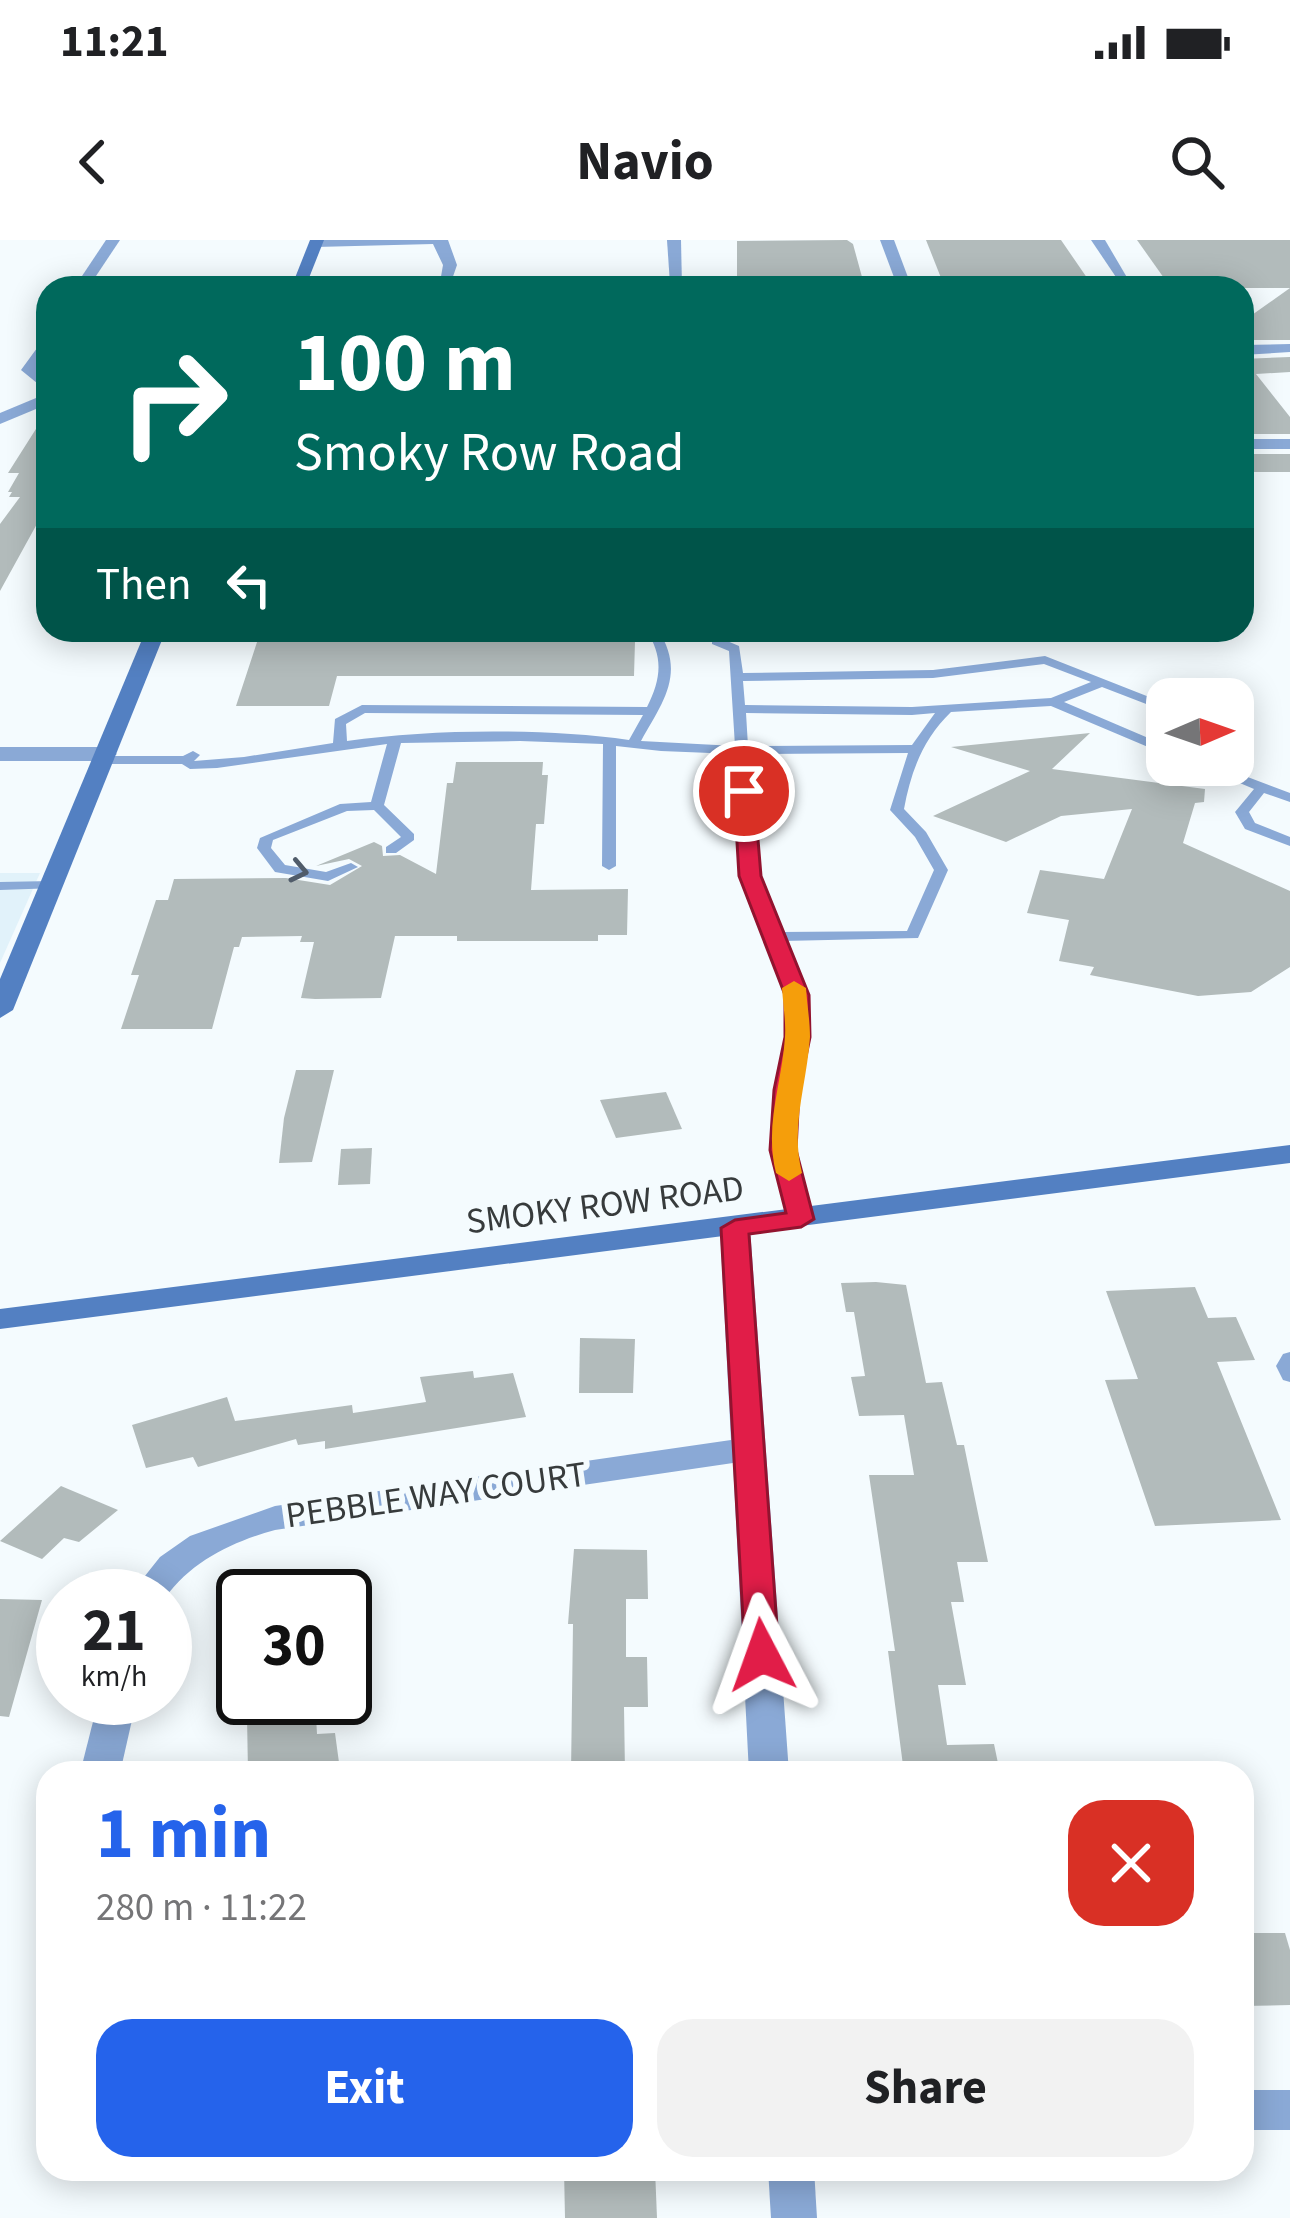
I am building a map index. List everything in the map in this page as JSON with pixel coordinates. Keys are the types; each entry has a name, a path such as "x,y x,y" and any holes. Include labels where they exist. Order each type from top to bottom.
{"main road":[{"path":"303,276 317,242"},
{"path":"0,1010 151,642"},
{"name":"SMOKY ROW ROAD","path":"0,1319 1290,1154"}],"street":[{"path":"89,276 113,240"},
{"path":"317,242 439,240 450,265 447,276"},
{"path":"674,240 676,276"},
{"path":"887,240 900,276"},
{"path":"1098,240 1122,276"},
{"path":"1254,350 1290,348"},
{"path":"0,418 36,403"},
{"path":"1254,444 1290,444"},
{"path":"0,754 102,762"},
{"path":"0,772 102,762"},
{"path":"735,1228 768,1761"},
{"name":"PEBBLE WAY COURT","path":"168,1569 209,1539 275,1518 749,1449"},
{"path":"103,1761 112,1725"},
{"path":"1254,2110 1290,2110"},
{"path":"792,2181 794,2218"}],"lane":[{"path":"633,744 668,678 667,648 662,642"},
{"path":"718,642 735,649 750,876 797,995 797,1037 783,1150 801,1219"},
{"path":"736,677 933,674 1045,660 1146,700"},
{"path":"739,710 946,710 1053,702 1100,683"},
{"path":"1053,702 1146,742"},
{"path":"340,746 340,722 362,709 651,711"},
{"path":"772,937 913,935 941,870 921,835 897,810 902,781 932,721 946,710"},
{"path":"102,762 186,760 190,765 224,765 235,759 395,740 918,749"},
{"path":"377,806 395,740"},
{"path":"609,866 610,741"},
{"path":"1254,784 1290,798"},
{"path":"1262,787 1242,812 1250,826 1290,842"},
{"path":"351,867 328,877 280,868 263,848 267,838 345,807 377,806 409,837 391,850"},
{"path":"0,886 52,885"},
{"path":"1290,1358 1286,1366 1290,1376"}],"shaded area":[{"path":"0,873 40,873 0,963"}],"building":[{"path":"847,240 853,244 862,276 737,276 737,241"},
{"path":"926,240 1061,240 1086,276 940,276"},
{"path":"1137,240 1290,240 1290,288 1254,288 1254,276 1162,276"},
{"path":"1290,288 1290,340 1254,340 1254,314"},
{"path":"1290,357 1290,372 1256,374 1290,417 1290,434 1254,434 1254,358"},
{"path":"36,429 36,526 0,591 0,524 20,497 9,497 12,492 8,492 19,473 8,473"},
{"path":"1254,454 1290,454 1290,472 1254,472"},
{"path":"257,642 635,642 634,676 337,676 329,706 236,706"},
{"path":"1090,733 1052,769 1146,781 1146,786 1205,789 1204,802 1195,803 1183,843 1290,891 1290,967 1251,992 1198,996 1090,975 1094,967 1059,961 1069,920 1027,913 1040,870 1104,879 1132,809 1061,816 1006,842 933,816 1030,771 951,747"},
{"path":"456,762 543,762 542,775 548,775 544,824 536,824 531,890 628,889 627,935 598,935 598,941 395,936 381,998 315,999 301,998 314,942 300,942 302,936 242,937 239,947 234,947 212,1029 121,1029 139,975 131,975 156,900 168,900 174,879 286,878 330,885 362,866 349,859 316,866 374,842 382,846 383,856 400,855 436,874 447,783 453,783"},
{"path":"296,1070 334,1070 312,1162 279,1163 284,1118"},
{"path":"666,1092 682,1129 616,1138 600,1100"},
{"path":"372,1148 370,1184 338,1185 341,1149"},
{"path":"841,1283 906,1285 926,1383 942,1382 957,1445 964,1445 988,1562 957,1562 964,1602 951,1602 966,1685 938,1685 947,1745 994,1744 998,1761 902,1761 888,1651 895,1651 869,1475 914,1475 904,1415 859,1416 851,1377 865,1376 854,1312 846,1312"},
{"path":"1195,1287 1208,1318 1236,1317 1255,1360 1217,1362 1281,1520 1155,1526 1105,1380 1138,1379 1106,1291"},
{"path":"580,1338 635,1339 633,1393 579,1393"},
{"path":"473,1371 474,1378 513,1373 526,1417 325,1449 325,1441 298,1445 296,1439 198,1467 193,1457 146,1468 132,1425 227,1397 235,1421 352,1405 353,1413 426,1402 420,1377"},
{"path":"61,1486 118,1510 79,1542 64,1538 42,1559 0,1541"},
{"path":"574,1549 647,1550 648,1599 626,1599 626,1657 647,1657 648,1707 624,1707 625,1761 571,1761 573,1624 568,1624"},
{"path":"0,1599 36,1600 36,1621 9,1717 0,1716"},
{"path":"247,1725 316,1725 317,1734 335,1733 339,1761 248,1761"},
{"path":"1254,1933 1285,1933 1290,1950 1290,2005 1254,2006"},
{"path":"564,2181 655,2181 657,2218 565,2218"}],"slow traffic":[{"path":"789,1173 783,1150 797,1037 794,988"}],"route":[{"path":"744,791 750,876 797,995 797,1037 783,1150 801,1219 735,1228 762,1655"}]}
